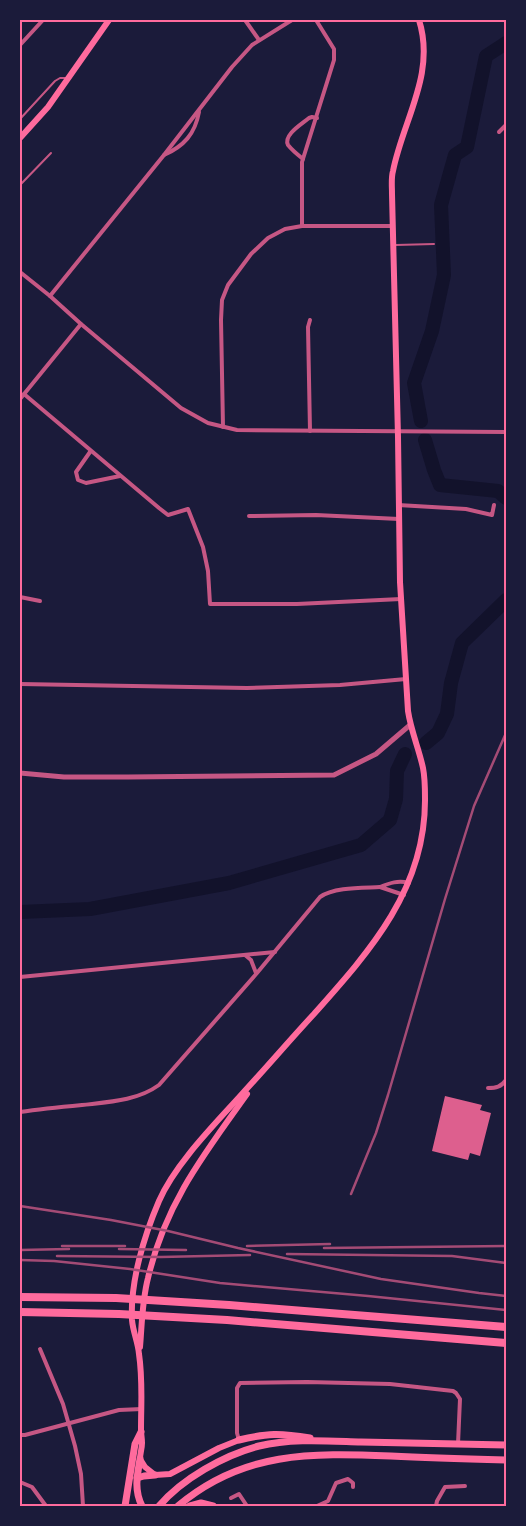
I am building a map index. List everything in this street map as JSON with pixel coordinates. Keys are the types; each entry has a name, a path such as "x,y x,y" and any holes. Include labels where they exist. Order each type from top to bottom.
{"highway":[{"path":"20,1297 116,1298 506,1327"},
{"path":"20,1312 119,1314 227,1320 506,1343"},
{"path":"125,1506 135,1444 141,1432"},
{"path":"239,1440 276,1433 325,1441"},
{"path":"159,1506 189,1480 216,1464 259,1446 325,1441 506,1446"},
{"path":"178,1506 201,1488 232,1472 259,1463 296,1456 372,1455 506,1460"},
{"path":"140,1459 136,1478 136,1492 142,1506"},
{"path":"136,1478 155,1475"},
{"path":"190,1506 201,1503 213,1506"}],"main road":[{"path":"20,138 48,107 109,20"},
{"path":"239,1440 219,1448 170,1474 155,1475 145,1467 140,1459 143,1390 139,1351 132,1320 133,1297 146,1237 165,1189 182,1164 218,1121 372,947 404,895 418,858 425,800 423,767 410,725 401,600 392,226 393,172 417,96 423,66 424,48 419,20"},
{"path":"139,1351 142,1331 142,1310 147,1279 158,1241 180,1192 264,1071"}],"street":[{"path":"20,45 43,20"},
{"path":"245,20 259,40"},
{"path":"50,296 244,53 259,40 292,20"},
{"path":"302,226 303,160 333,64 334,54 334,49 316,20"},
{"path":"164,155 188,140 196,126 199,110"},
{"path":"303,160 289,146 287,139 309,118 317,118"},
{"path":"500,132 506,125"},
{"path":"223,427 222,300 226,289 251,254 261,243 284,229 302,226 392,226"},
{"path":"20,272 181,408 208,423 237,430 506,432"},
{"path":"310,320 308,327 310,431"},
{"path":"20,399 81,324"},
{"path":"24,394 90,452 159,508 168,514 188,509 203,547 208,571 210,604 297,604 401,600"},
{"path":"90,452 76,472 78,480 86,483 120,476"},
{"path":"398,505 466,509 492,515 494,505"},
{"path":"248,516 399,519"},
{"path":"20,596 40,602"},
{"path":"20,684 247,688 340,686 406,679"},
{"path":"20,773 64,777 334,775 376,754 410,725"},
{"path":"20,1112 115,1102 141,1095 151,1090 159,1084 324,894 396,882 409,884"},
{"path":"380,886 404,895"},
{"path":"20,977 275,952"},
{"path":"245,955 251,960 256,973"},
{"path":"488,1088 498,1088 506,1080"},
{"path":"40,1349 63,1404 69,1424 78,1461 83,1506"},
{"path":"239,1440 237,1433 237,1388 240,1383 307,1382 390,1384 456,1392 460,1399 458,1444"},
{"path":"20,1435 119,1410 142,1409"},
{"path":"317,1506 327,1504 336,1484 348,1480 353,1483 353,1487"},
{"path":"20,1482 32,1487 46,1506"},
{"path":"436,1506 445,1487 465,1486"},
{"path":"231,1498 240,1494 247,1506"}],"lane":[{"path":"20,119 55,81 60,78 67,79"},
{"path":"20,185 51,153"},
{"path":"393,245 434,244"}],"building":[{"path":"445,1096 482,1105 480,1110 491,1113 480,1156 470,1153 468,1160 432,1151"}],"waterway":[{"path":"421,421 414,383 432,331 444,275 441,205 455,155 467,147 486,56 506,43"},
{"path":"425,440 440,485 498,491 506,498"},
{"path":"426,743 438,733 447,714 451,683 462,643 506,600"},
{"path":"20,912 90,909 229,883 361,845 390,820 396,799 397,771 405,754"}],"railway":[{"path":"351,1194 376,1133 474,806 506,733"},
{"path":"20,1206 168,1231 381,1279 506,1296"},
{"path":"247,1246 330,1244"},
{"path":"62,1246 125,1246"},
{"path":"324,1248 506,1246"},
{"path":"20,1250 69,1249"},
{"path":"119,1249 186,1250"},
{"path":"287,1254 452,1256 506,1263"},
{"path":"57,1256 161,1257 250,1255"},
{"path":"20,1260 54,1261 130,1269 220,1283 506,1310"}]}
